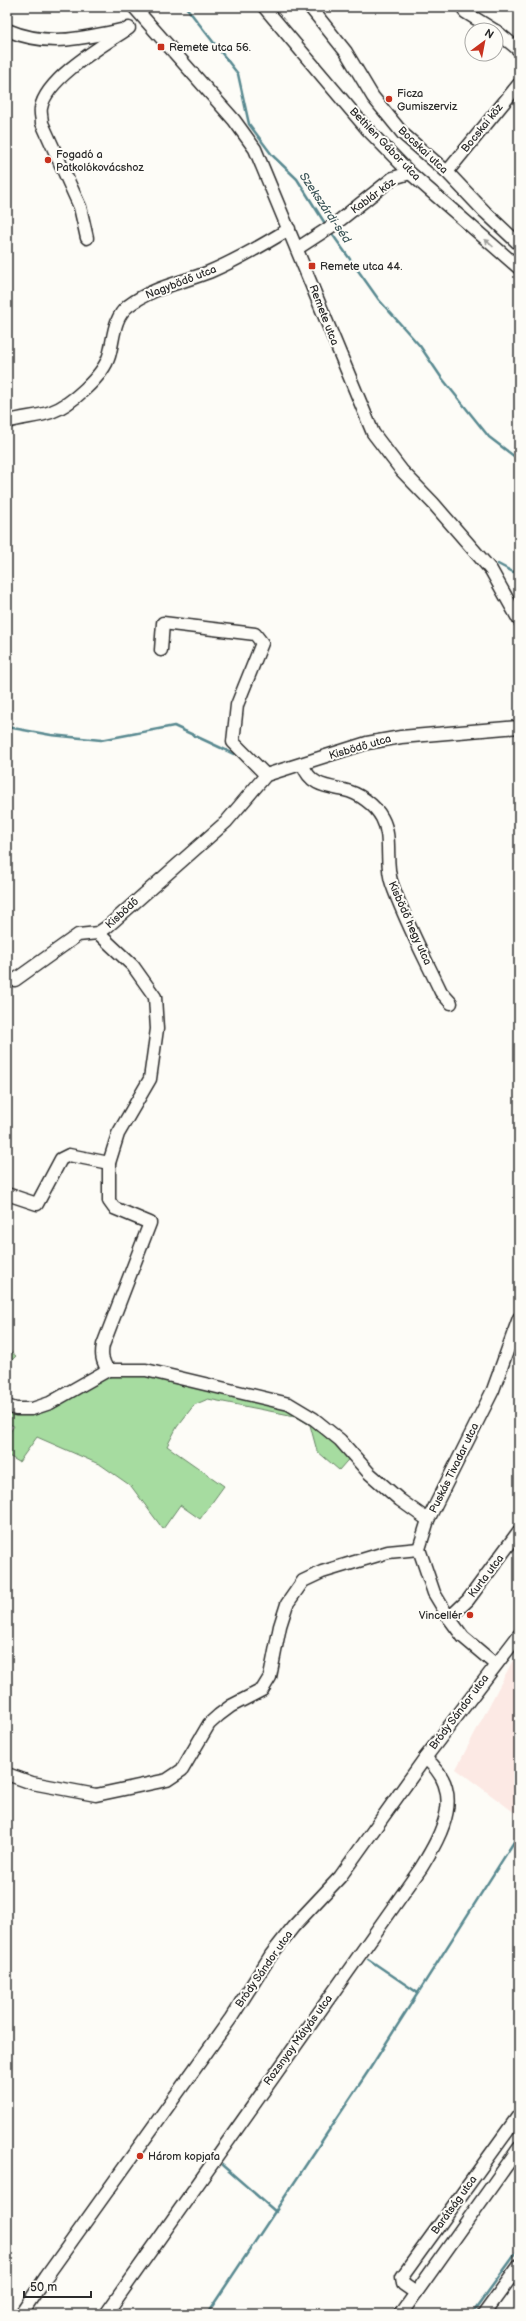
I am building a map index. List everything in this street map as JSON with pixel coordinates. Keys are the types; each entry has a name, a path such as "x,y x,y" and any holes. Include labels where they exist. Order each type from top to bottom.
{"street":[{"name":"Remete utca","path":"134,7 234,120 255,149 298,248 336,347 373,433 402,471 439,509 491,570 519,620"},
{"name":"Bethlen Gábor utca","path":"264,7 367,129 410,173 519,268"},
{"name":"Bocskai utca","path":"310,7 346,52 372,97 398,128 447,172 485,212 519,244"},
{"path":"465,12 482,22"},
{"path":"87,238 80,207 42,123 40,108 53,86 78,62 129,28 144,20"},
{"path":"7,30 43,41 87,37 129,28"},
{"path":"504,38 519,50"},
{"name":"Bocskai köz","path":"447,172 519,84"},
{"path":"367,129 373,143 394,171 393,178"},
{"name":"Kablár köz","path":"298,248 335,224 393,178 410,173"},
{"name":"Nagybödő utca","path":"7,422 50,412 65,405 84,390 103,367 108,357 116,322 121,314 127,307 147,293 207,273 238,259 289,229"},
{"path":"161,650 164,623 255,634 262,643 237,705 233,742 266,775"},
{"name":"Kisbödő utca","path":"266,775 367,743 401,737 519,727"},
{"name":"Kisbödő hegy utca","path":"303,764 310,778 330,788 345,790 359,796 374,808 383,819 391,883 441,992 451,1003"},
{"name":"Kisbödő","path":"7,979 15,980 78,935 98,933 226,822 266,775"},
{"path":"98,933 133,966 155,997 157,1029 150,1079 118,1134 109,1163 109,1201 114,1208 150,1223 103,1345 103,1363 108,1370"},
{"path":"7,1194 37,1204 61,1159 69,1155 109,1163"},
{"name":"Puskás Tivadar utca","path":"419,1549 428,1520 493,1390 519,1318"},
{"path":"7,1406 16,1409 32,1408 50,1403 108,1370 146,1370 288,1404 314,1419 340,1440 370,1473 400,1500 428,1520"},
{"name":"Kurta utca","path":"449,1618 468,1600 519,1532"},
{"path":"7,1774 32,1783 96,1795 167,1780 182,1770 209,1724 231,1706 262,1690 270,1677 280,1626 287,1604 296,1588 303,1581 329,1569 388,1552 419,1549 434,1593 449,1618 464,1636 495,1664"},
{"name":"Bródy Sándor utca","path":"21,2314 231,2018 271,1955 293,1927 340,1877 425,1758 495,1664 519,1635"},
{"name":"Rozsnyay Mátyás utca","path":"106,2314 421,1868 439,1838 445,1818 448,1791 444,1779 434,1766 425,1758"},
{"name":"Barátság utca","path":"416,2293 403,2284 402,2277 519,2115"},
{"name":"Barátság utca","path":"401,2314 519,2148"},
{"path":"484,2314 519,2266"}],"shaded area":[{"path":"513,1660 519,1663 519,1816 456,1769"}],"green space":[{"path":"7,1349 16,1356 7,1365"},
{"path":"108,1370 146,1370 289,1404 353,1454 339,1470 317,1451 310,1425 295,1416 208,1399 194,1405 177,1427 167,1446 224,1486 200,1519 180,1505 163,1529 131,1486 101,1465 37,1437 19,1462 7,1455 7,1437 14,1426 7,1423 7,1406 32,1409"}],"waterway":[{"name":"Szekszárdi-séd","path":"186,7 238,74 249,124 272,155 297,179 326,225"},
{"name":"Szekszárdi-séd","path":"330,231 379,300 420,346 441,377 489,437 519,460"},
{"path":"498,564 513,572 519,570"},
{"path":"7,727 51,735 101,740 174,726 234,754"},
{"path":"207,2314 369,2070 519,1834"},
{"path":"368,1959 418,1993"},
{"path":"222,2165 276,2212"},
{"path":"472,2314 519,2249"}],"place":[{"name":"Remete utca 56.","path":"161,47"},
{"name":"Ficza Gumiszerviz","path":"389,99"},
{"name":"Fogadó a Patkolókovácshoz","path":"48,160"},
{"name":"Remete utca 44.","path":"312,266"},
{"name":"Vincellér","path":"470,1615"},
{"name":"Három kopjafa","path":"140,2156"}]}
